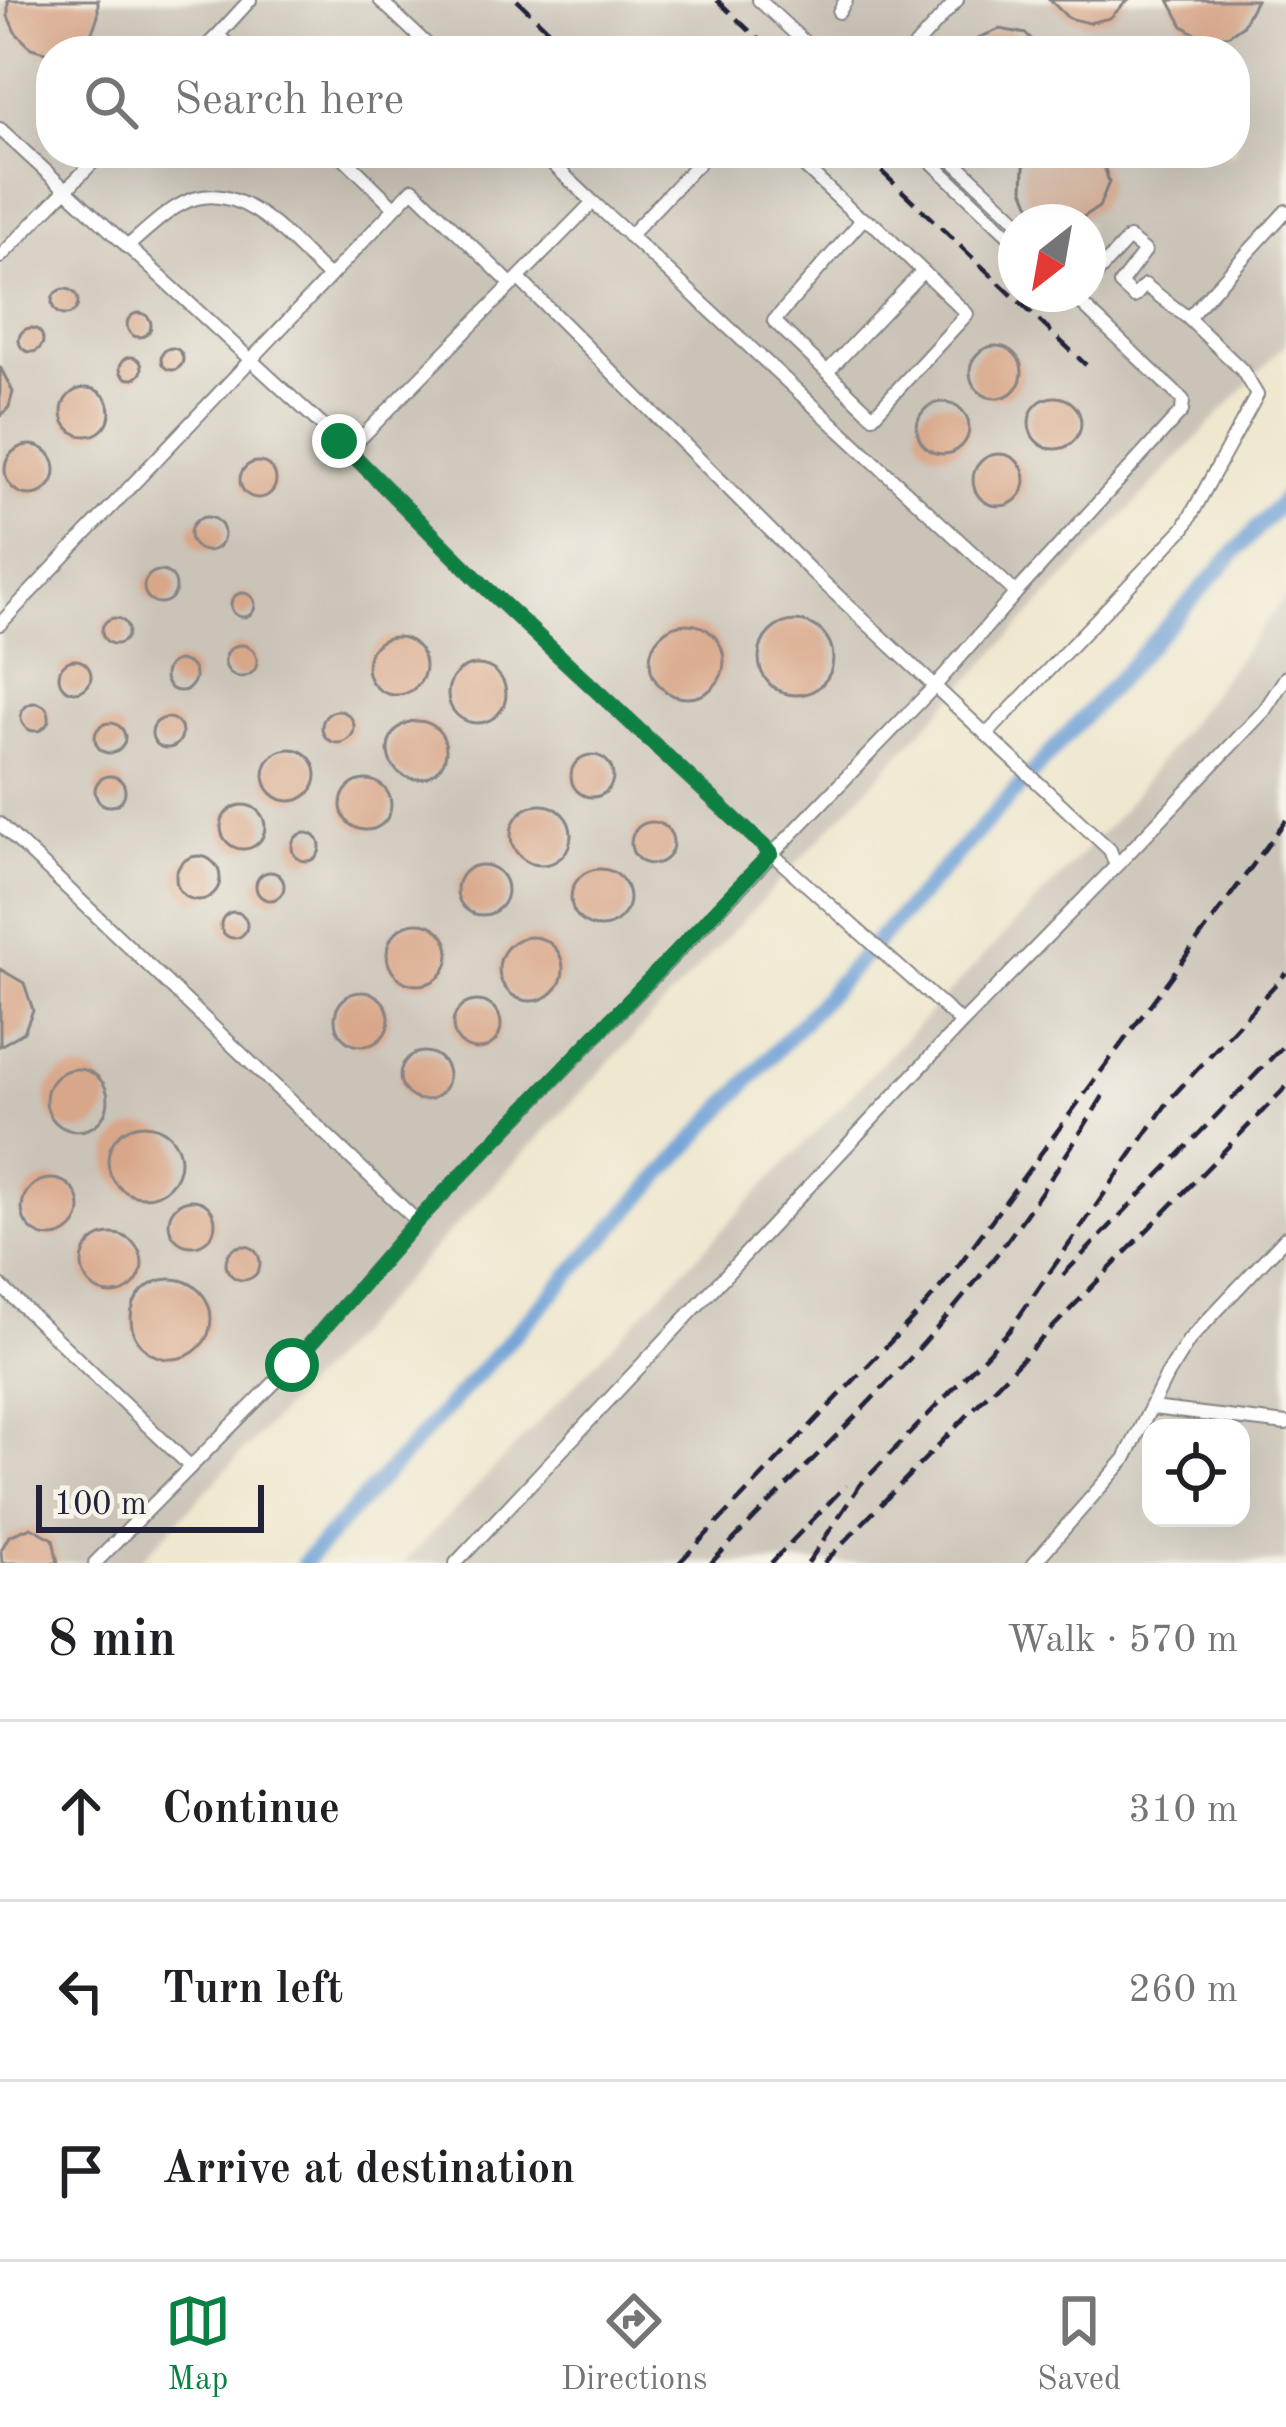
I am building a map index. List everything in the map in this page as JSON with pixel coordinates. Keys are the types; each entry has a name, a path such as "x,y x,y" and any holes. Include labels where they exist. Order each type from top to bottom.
{"street":[{"path":"218,35 250,0"},
{"path":"380,0 418,36"},
{"path":"759,0 798,36"},
{"path":"922,36 950,2"},
{"path":"0,129 36,163"},
{"path":"41,168 349,450 484,586 771,853 962,1023"},
{"path":"0,257 87,168"},
{"path":"354,168 395,208"},
{"path":"557,168 1016,593"},
{"path":"629,236 694,168"},
{"path":"807,168 876,226 967,314 873,416 774,321 863,219"},
{"path":"938,168 998,225"},
{"path":"960,168 999,204"},
{"path":"0,623 413,189 1110,850 1116,866"},
{"path":"127,247 197,198 248,202 329,277"},
{"path":"349,450 593,202"},
{"path":"1188,319 1286,211"},
{"path":"987,734 1184,528 1257,395 1242,370 1188,319 1144,285 1134,297 1120,284 1145,251 1129,238 1106,263"},
{"path":"827,372 923,272"},
{"path":"94,1563 292,1365 417,1221 934,687 1183,411 1183,400 1090,312"},
{"path":"456,1563 962,1023 1264,712 1286,677"},
{"path":"0,824 417,1221"},
{"path":"1034,1563 1125,1459 1189,1340 1286,1237"},
{"path":"0,1285 190,1466"},
{"path":"1152,1408 1286,1424"}],"shaded area":[{"path":"0,0 1286,0 1286,343 138,1563 0,1563"},
{"path":"1286,596 1286,1563 404,1563 1118,816"}],"building":[{"path":"8,0 98,0 98,16 88,36 36,36 36,49 15,32"},
{"path":"1050,0 1128,0 1110,18 1089,23 1068,18"},
{"path":"1169,0 1256,0 1242,26 1229,35 1197,35 1183,26"},
{"path":"1000,29 1028,36 982,36"},
{"path":"1024,168 1105,168 1109,182 1100,204 1029,203 1023,188"},
{"path":"65,289 78,302 65,315 52,302"},
{"path":"139,313 148,316 148,334 139,337 130,334 127,325 130,316"},
{"path":"31,328 43,340 31,352 19,340"},
{"path":"996,346 1014,354 1022,372 1014,390 996,398 978,390 970,372 978,354"},
{"path":"172,348 183,359 172,370 161,359"},
{"path":"131,357 142,368 131,379 120,368"},
{"path":"0,367 13,392 0,417"},
{"path":"86,388 103,395 110,412 103,429 86,436 69,429 62,412 69,395"},
{"path":"1055,397 1073,405 1081,423 1073,441 1055,449 1037,441 1029,423 1037,405"},
{"path":"943,402 961,410 969,428 961,446 943,454 925,446 917,428 925,410"},
{"path":"30,445 48,452 55,470 48,488 30,495 12,488 5,470 12,452"},
{"path":"999,454 1017,462 1025,480 1017,498 999,506 981,498 973,480 981,462"},
{"path":"258,462 271,467 276,480 271,493 258,498 245,493 240,480 245,467"},
{"path":"207,517 219,522 224,534 219,546 207,551 195,546 190,534 195,522"},
{"path":"160,571 171,576 176,587 171,598 160,603 149,598 144,587 149,576"},
{"path":"243,593 255,605 243,617 231,605"},
{"path":"115,618 128,631 115,644 102,631"},
{"path":"796,621 822,632 833,658 822,684 796,695 770,684 759,658 770,632"},
{"path":"687,624 713,635 724,661 713,687 687,698 661,687 650,661 661,635"},
{"path":"396,637 416,646 425,666 416,686 396,695 376,686 367,666 376,646"},
{"path":"241,645 252,650 257,661 252,672 241,677 230,672 225,661 230,650"},
{"path":"75,660 86,665 91,676 86,687 75,692 64,687 59,676 64,665"},
{"path":"180,661 191,665 195,676 191,687 180,691 169,687 165,676 169,665"},
{"path":"477,665 497,674 506,694 497,714 477,723 457,714 448,694 457,674"},
{"path":"35,703 45,707 49,717 45,727 35,731 25,727 21,717 25,707"},
{"path":"338,711 350,715 354,727 350,739 338,743 326,739 322,727 326,715"},
{"path":"167,718 178,722 182,733 178,744 167,748 156,744 152,733 156,722"},
{"path":"417,721 437,730 446,750 437,770 417,779 397,770 388,750 397,730"},
{"path":"110,723 121,727 125,738 121,749 110,753 99,749 95,738 99,727"},
{"path":"290,749 309,756 316,775 309,794 290,801 271,794 264,775 271,756"},
{"path":"592,755 607,761 613,776 607,791 592,797 577,791 571,776 577,761"},
{"path":"110,776 121,780 125,791 121,802 110,806 99,802 95,791 99,780"},
{"path":"366,780 384,787 391,805 384,823 366,830 348,823 341,805 348,787"},
{"path":"243,805 259,811 265,827 259,843 243,849 227,843 221,827 227,811"},
{"path":"541,805 562,814 571,835 562,856 541,865 520,856 511,835 520,814"},
{"path":"652,822 667,828 673,843 667,858 652,864 637,858 631,843 637,828"},
{"path":"306,833 316,837 320,847 316,857 306,861 296,857 292,847 296,837"},
{"path":"198,856 214,862 220,878 214,894 198,900 182,894 176,878 182,862"},
{"path":"482,865 500,872 507,890 500,908 482,915 464,908 457,890 464,872"},
{"path":"600,869 621,877 629,898 621,919 600,927 579,919 571,898 579,877"},
{"path":"270,872 280,876 284,886 280,896 270,900 260,896 256,886 260,876"},
{"path":"234,912 244,915 244,935 234,938 224,935 221,925 224,915"},
{"path":"418,923 440,932 449,954 440,976 418,985 396,976 387,954 396,932"},
{"path":"531,937 554,946 563,969 554,992 531,1001 508,992 499,969 508,946"},
{"path":"0,969 24,983 33,1010 24,1032 0,1046"},
{"path":"362,992 381,1000 389,1019 381,1038 362,1046 343,1038 335,1019 343,1000"},
{"path":"477,1001 494,1008 501,1025 494,1042 477,1049 460,1042 453,1025 460,1008"},
{"path":"424,1052 441,1059 448,1076 441,1093 424,1100 407,1093 400,1076 407,1059"},
{"path":"77,1069 99,1078 108,1100 99,1122 77,1131 55,1122 46,1100 55,1078"},
{"path":"144,1125 169,1136 180,1161 169,1186 144,1197 119,1186 108,1161 119,1136"},
{"path":"51,1179 72,1187 80,1208 72,1229 51,1237 30,1229 22,1208 30,1187"},
{"path":"192,1200 208,1207 215,1223 208,1239 192,1246 176,1239 169,1223 176,1207"},
{"path":"112,1234 133,1243 142,1264 133,1285 112,1294 91,1285 82,1264 91,1243"},
{"path":"243,1246 255,1251 260,1263 255,1275 243,1280 231,1275 226,1263 231,1251"},
{"path":"171,1279 199,1291 211,1319 199,1347 171,1359 143,1347 131,1319 143,1291"},
{"path":"31,1527 53,1539 58,1563 2,1563 1,1550 9,1536"}],"waterway":[{"path":"304,1563 1286,497"}],"railway":[{"path":"517,0 554,36"},
{"path":"717,0 755,36"},
{"path":"878,168 1086,365"},
{"path":"679,1563 958,1266 1286,820"},
{"path":"808,1563 860,1485 1009,1331 1170,1099 1286,973"},
{"path":"1063,1275 1286,1043"},
{"path":"824,1563 1286,1087"},
{"path":"711,1563 949,1314 1029,1210 1103,1096"},
{"path":"771,1563 846,1485"}],"route":[{"path":"292,1365 417,1221 771,853 484,586 339,441"}]}
